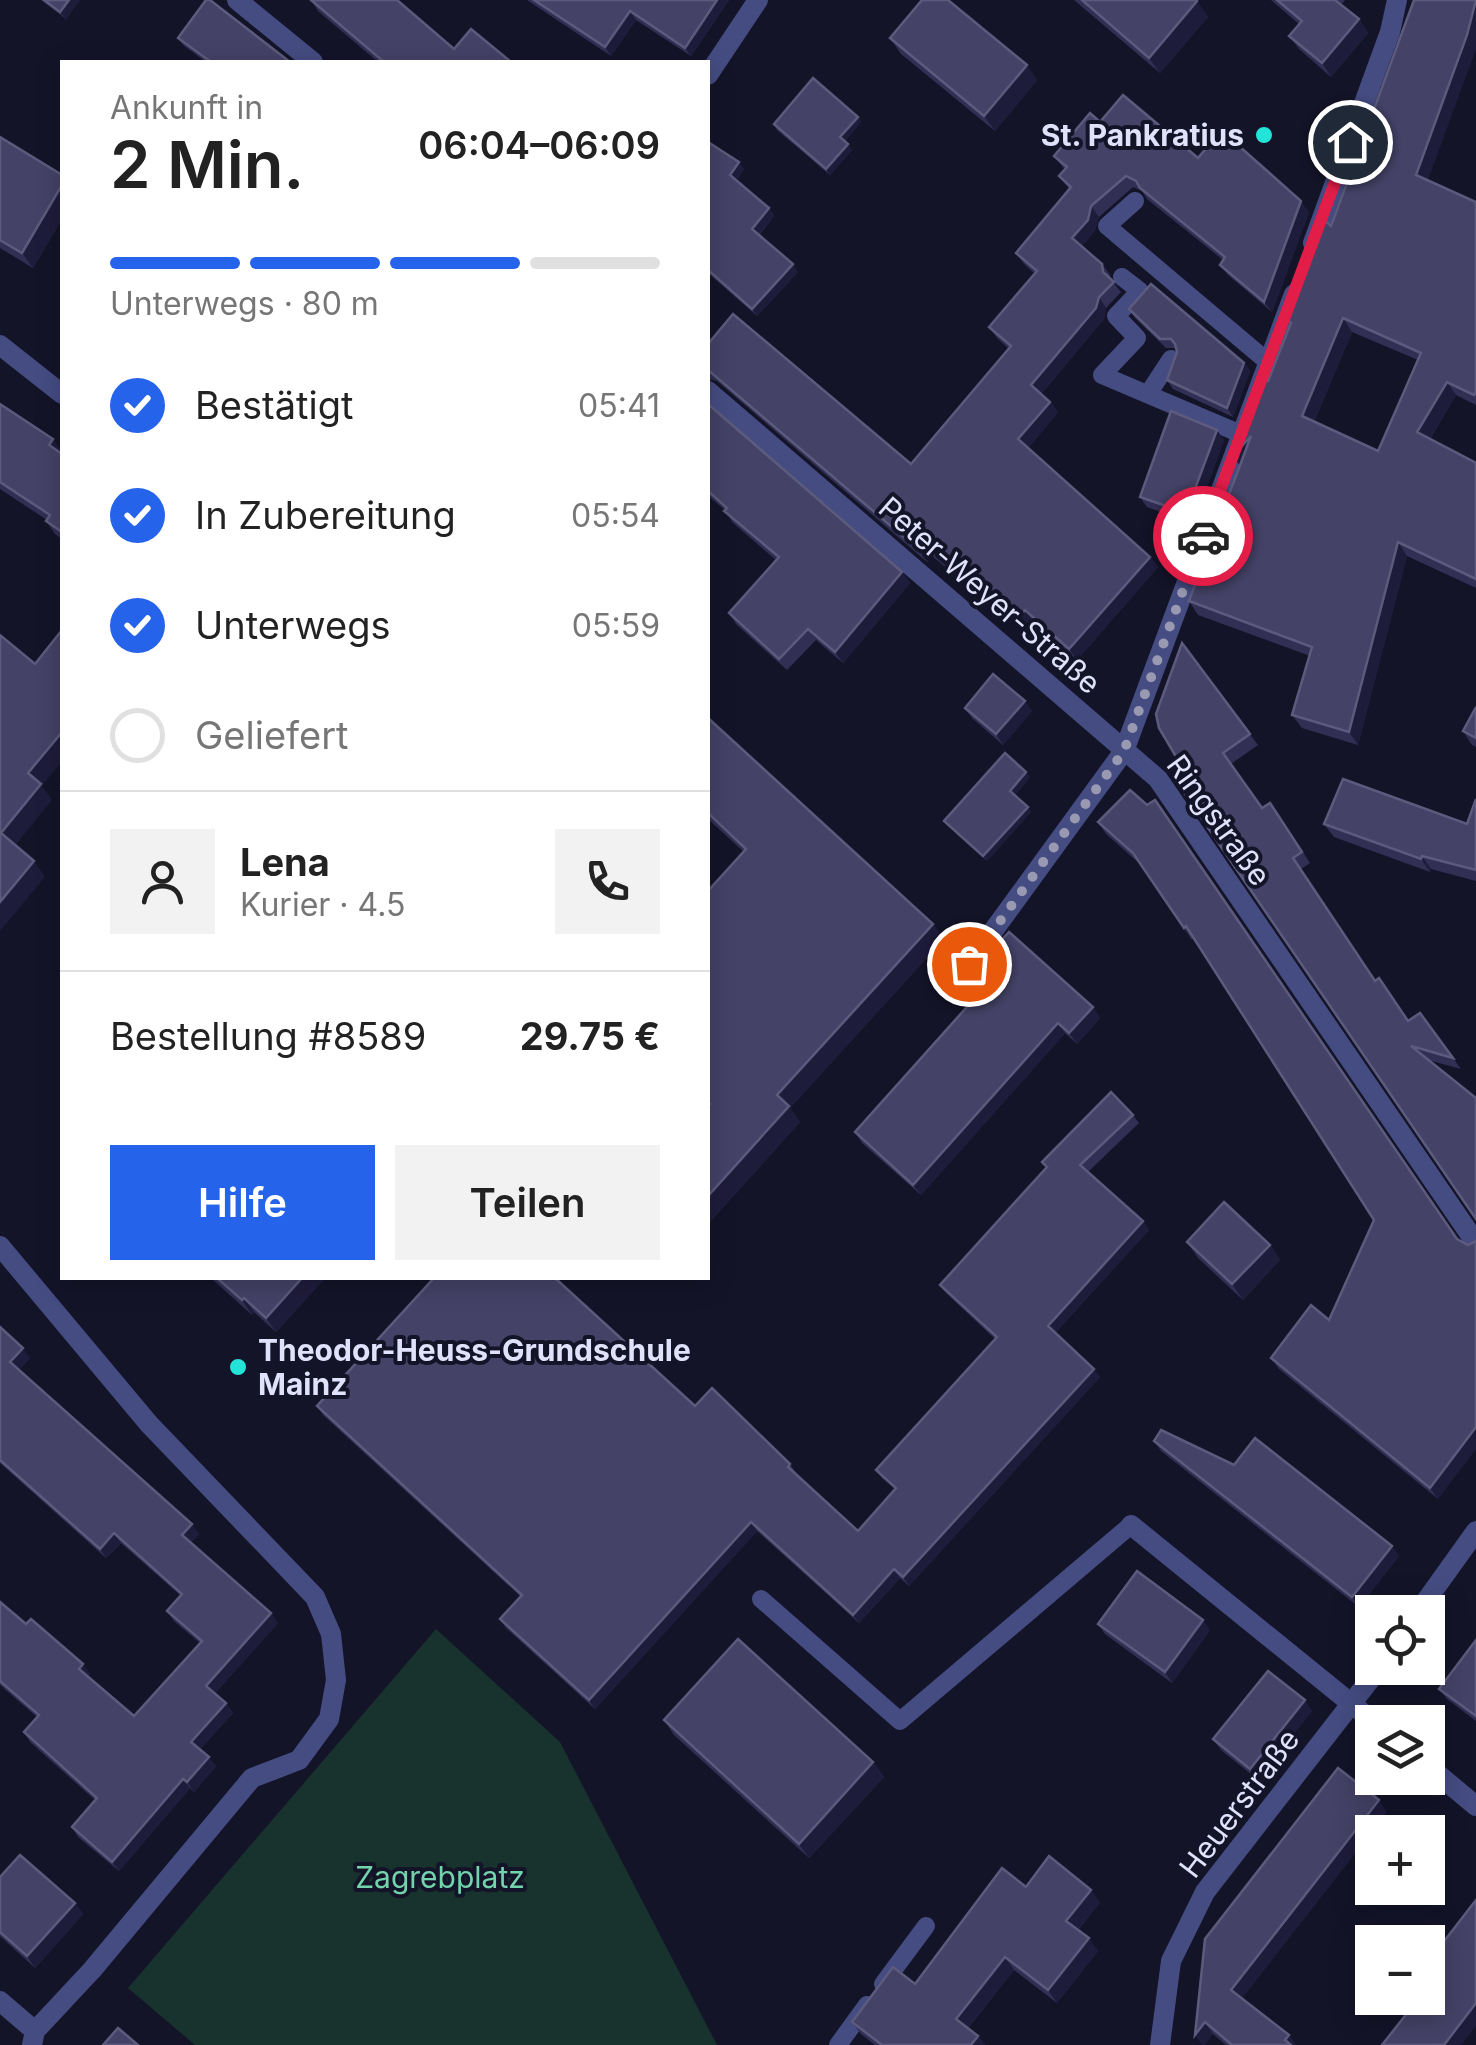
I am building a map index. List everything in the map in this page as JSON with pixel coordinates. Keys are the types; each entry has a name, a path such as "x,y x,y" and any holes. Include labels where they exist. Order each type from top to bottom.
{"street":[{"path":"237,0 311,60"},
{"path":"710,72 758,0"},
{"name":"Ringstraße","path":"1398,0 1383,51 1124,751 1158,779 1476,1243"},
{"path":"0,345 60,392"},
{"name":"Peter-Weyer-Straße","path":"710,393 1124,751"},
{"path":"969,964 1124,751"},
{"path":"0,1246 150,1424 315,1597 331,1634 336,1680 329,1719 298,1760 252,1778 34,2038 0,2001"},
{"path":"1131,1525 1353,1704"},
{"path":"1430,1595 1476,1531"},
{"name":"Heuerstraße","path":"1160,2045 1171,1961 1205,1892 1367,1685"},
{"path":"1445,1780 1476,1806"}],"lane":[{"path":"1135,201 1107,226 1269,363"},
{"path":"1122,277 1140,291 1116,316 1136,338 1102,375 1241,434"},
{"path":"1148,394 1171,359"},
{"path":"761,1598 900,1721 1131,1525"},
{"path":"838,2045 926,1926"}],"green space":[{"name":"Zagrebplatz","path":"436,1629 560,1742 717,2045 195,2045 128,1988"}],"building":[{"path":"44,0 69,0 60,12"},
{"path":"206,0 210,0 287,60 208,60 178,38"},
{"path":"311,0 397,0 454,49 471,29 509,60 382,60"},
{"path":"534,0 717,0 685,48 630,11 605,47"},
{"path":"922,0 948,0 1027,65 984,116 890,38"},
{"path":"1082,0 1196,0 1197,1 1149,58"},
{"path":"1277,0 1335,0 1359,19 1322,63 1289,36 1302,21"},
{"path":"1414,0 1476,0 1416,175 1476,202 1476,391 1474,395 1447,382 1417,432 1476,463 1476,579 1398,542 1349,732 1292,715 1312,647 1189,601 1251,436 1233,456 1263,377 1268,381 1291,323 1285,318 1322,218 1331,226","holes":["1343,318 1421,353 1378,451 1302,416"]},
{"path":"813,78 858,117 840,137 848,144 826,169 774,124"},
{"path":"1123,95 1198,158 1221,130 1301,201 1264,302 1220,265 1225,257 1126,176 1091,206 1088,220 1072,238 1102,264 1103,272 1114,282 1031,385 1050,402 1018,439 1150,557 1069,649 1025,610 1016,621 924,545 920,551 710,372 710,342 733,314 911,464 1011,346 989,327 1037,271 1016,253 1071,187 1059,176 1067,167 1054,156 1090,113 1100,122"},
{"path":"0,137 60,174 60,188 22,253 0,240"},
{"path":"710,143 739,162 730,175 769,208 752,229 793,264 752,309 710,272"},
{"path":"1151,284 1244,363 1227,408 1167,380 1177,352 1175,344 1171,339 1160,339 1129,309"},
{"path":"0,404 53,439 49,445 60,453 60,531 46,521 50,515 0,482"},
{"path":"710,406 902,572 835,652 808,629 779,659 729,613 779,557 724,511 727,508 710,493"},
{"path":"1171,411 1217,430 1186,513 1140,497"},
{"path":"60,633 60,734 28,773 41,784 1,833 34,861 0,902 0,635 35,664"},
{"path":"1182,643 1250,734 1223,753 1262,808 1270,803 1302,852 1293,858 1375,981 1379,978 1408,1021 1420,1013 1453,1058 1411,1046 1476,1098 1476,1219 1178,784 1188,777 1159,728 1156,714"},
{"path":"993,674 1025,701 996,734 965,708"},
{"path":"1476,707 1476,738 1463,731"},
{"path":"710,720 933,924 777,1095 789,1106 710,1194 710,889 746,849 710,815"},
{"path":"1005,753 1026,772 1010,791 1028,807 983,856 944,821"},
{"path":"1343,779 1467,824 1476,799 1476,870 1422,856 1421,859 1324,824"},
{"path":"1130,790 1147,805 1155,800 1457,1239 1468,1245 1476,1241 1476,1427 1430,1488 1271,1358 1311,1305 1329,1320 1374,1220 1186,926 1133,853 1098,822"},
{"path":"1009,932 1093,1007 1069,1033 1058,1023 913,1185 855,1132 1000,970 986,957"},
{"path":"1111,1092 1133,1115 1080,1165 1143,1221 1048,1326 1094,1369 903,1577 894,1569 853,1615 751,1522 589,1700 500,1619 522,1595 317,1406 432,1280 557,1280 695,1406 712,1388 790,1464 788,1467 858,1531 896,1488 876,1470 997,1337 940,1285 1047,1167 1042,1162"},
{"path":"1224,1202 1270,1245 1232,1284 1187,1242"},
{"path":"219,1280 300,1280 266,1318"},
{"path":"0,1327 23,1348 10,1362 192,1524 182,1535 271,1613 206,1686 226,1703 191,1742 209,1757 187,1782 183,1779 112,1862 72,1827 97,1798 24,1732 39,1715 0,1681 0,1602 26,1624 31,1619 83,1664 79,1669 134,1716 202,1641 167,1611 182,1594 114,1533 100,1549 0,1460"},
{"path":"1161,1430 1234,1465 1255,1438 1392,1546 1352,1597 1154,1441"},
{"path":"1137,1571 1203,1620 1165,1672 1098,1624"},
{"path":"738,1639 873,1762 799,1844 664,1720"},
{"path":"1476,1640 1476,1716 1439,1689"},
{"path":"1268,1671 1305,1700 1250,1769 1213,1739"},
{"path":"1338,1768 1355,1781 1355,1795 1373,1795 1379,1800 1367,1815 1355,1815 1355,1831 1231,1990 1289,2035 1285,2040 1291,2045 1232,2045 1205,2022 1195,2035 1205,1939"},
{"path":"20,1855 75,1903 27,1956 0,1932 0,1877"},
{"path":"1049,1856 1091,1890 1066,1921 1089,1938 1048,1990 1005,1957 956,2019 978,2036 971,2045 882,2045 852,2022 893,1967 915,1984 1002,1868 1026,1887"},
{"path":"1476,1900 1476,2003 1444,2045 1382,2045 1406,2015 1445,2015 1445,1940"},
{"path":"118,2028 138,2045 103,2045"}],"way so far":[{"path":"969,964 1124,751 1203,536"}],"place":[{"name":"St. Pankratius","path":"1264,135"},
{"name":"Theodor-Heuss-Grundschule Mainz","path":"238,1367"}],"route":[{"path":"1203,536 1350,142"}]}
